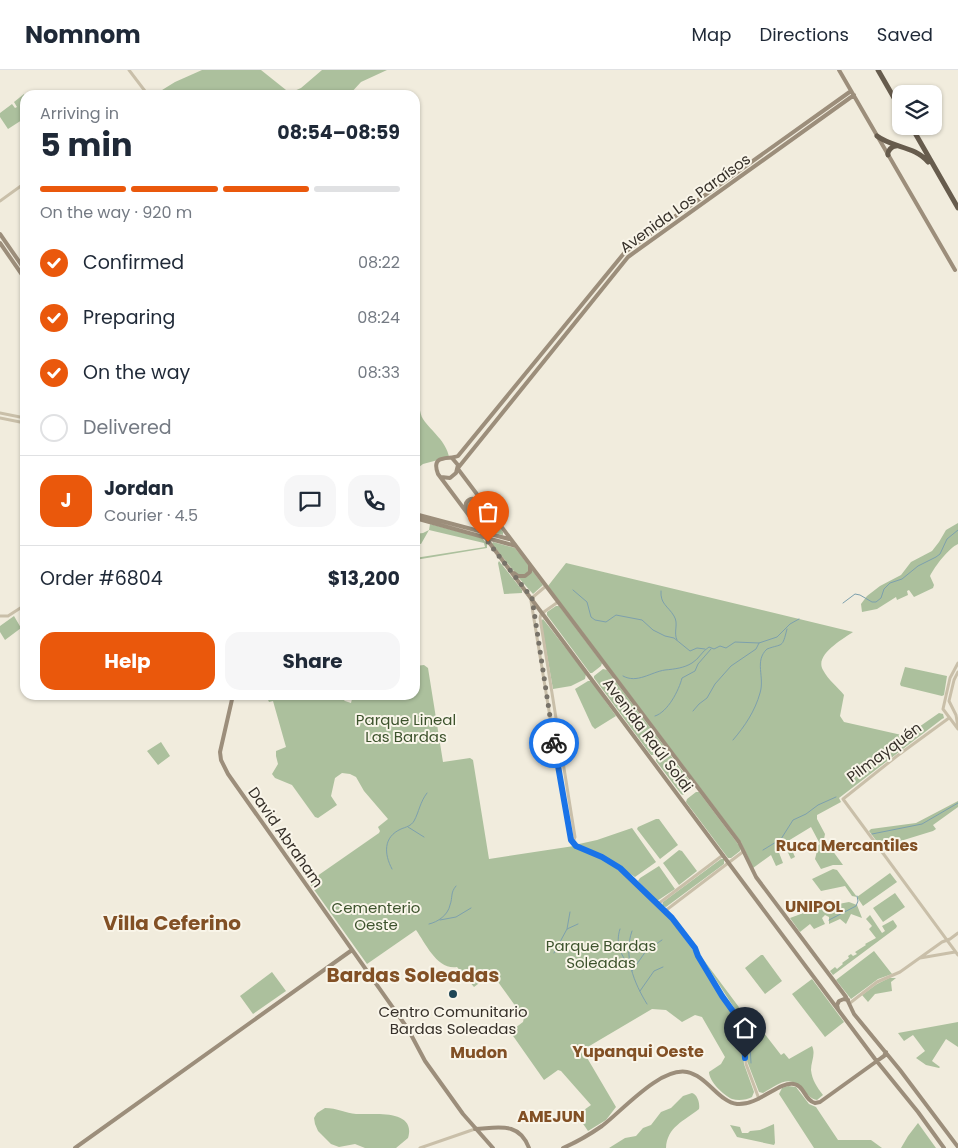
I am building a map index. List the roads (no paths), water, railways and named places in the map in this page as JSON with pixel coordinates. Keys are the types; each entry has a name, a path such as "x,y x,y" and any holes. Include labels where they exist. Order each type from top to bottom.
{"highway":[{"path":"878,70 892,94"},
{"path":"916,135 958,208"},
{"path":"877,136 888,143 920,153 938,174"},
{"path":"888,155 892,148 897,146"}],"main road":[{"path":"839,70 954,270"},
{"name":"Avenida Los Paraísos","path":"439,475 436,469 438,462 443,458 458,456 626,251 851,91"},
{"name":"Avenida Los Paraísos","path":"458,469 627,258 854,95"},
{"path":"0,234 20,263"},
{"path":"0,243 20,272"},
{"path":"439,475 443,478 450,478 455,475 458,469 452,458"},
{"name":"Avenida Raúl Soldi","path":"458,469 740,844 756,877 850,1004 855,1015 886,1052 958,1147"},
{"name":"Avenida Raúl Soldi","path":"439,475 472,522 532,598 877,1062 944,1148"},
{"path":"466,512 465,504 471,499 478,500 488,510"},
{"path":"420,515 510,539"},
{"path":"420,519 516,546"},
{"path":"470,529 473,527 472,522"},
{"path":"507,566 518,576 523,576 527,575 530,571 528,562"},
{"name":"David Abraham","path":"232,700 220,746 220,757 233,783 408,1029 428,1065 465,1117 493,1148"},
{"path":"75,1148 352,950"},
{"path":"840,1000 845,1000 850,1004 846,1013 838,1010 840,1000"},
{"path":"562,1148 585,1138 629,1102 669,1075 686,1072 698,1076 727,1100 735,1103 746,1103 759,1099 782,1086 792,1083 799,1087 811,1102 817,1103 877,1062 886,1052"},
{"path":"484,1137 485,1132 491,1128"},
{"path":"475,1129 507,1128 517,1131 524,1138 529,1148"}],"street":[{"path":"129,70 144,90"},
{"path":"0,201 20,187"},
{"path":"0,412 20,417"},
{"path":"0,418 20,422"},
{"path":"546,586 532,598 570,838 576,846 614,864 665,911 695,948 722,996 741,1024 746,1064 759,1099"},
{"path":"558,602 543,613 540,618 575,837 573,842"},
{"path":"0,616 8,616 20,608"},
{"name":"Pilmayquén","path":"940,724 945,718 944,710 950,678 958,663"},
{"path":"958,672 949,699 958,728"},
{"path":"951,707 947,705 944,710 958,728"},
{"name":"Pilmayquén","path":"947,940 843,799 896,756 940,724 950,719 953,720 956,717"},
{"path":"665,911 744,851"},
{"path":"658,904 723,855"},
{"path":"850,1004 877,982 900,972 958,933"},
{"path":"920,958 957,954 947,940"},
{"path":"420,1148 475,1129"}],"waterway":[{"path":"843,603 855,594 876,602 881,598 884,589 890,583 902,579 918,566 940,554 947,539 958,530"},
{"path":"573,590 587,602 591,617 595,620 606,622 616,615 642,620 653,630 674,638 690,651 697,648 705,649"},
{"path":"661,591 663,602 675,619 677,640"},
{"path":"623,676 634,679 686,666 709,647 714,649 720,646 726,648 735,642 759,643 777,637 790,624 799,619"},
{"path":"733,740 749,718 758,700 761,687 760,664 763,654 767,649 783,643 787,629"},
{"path":"693,711 707,698 715,684 731,666 756,649 759,643"},
{"path":"655,716 664,710 676,694 682,678 695,671 698,664 711,649"},
{"path":"392,869 387,858 388,841 395,832 413,823 427,793"},
{"path":"763,850 781,839 793,820 836,797"},
{"path":"872,834 922,824 958,803"},
{"path":"408,827 424,837"},
{"path":"429,924 436,922 445,915 449,909 456,886"},
{"path":"829,920 856,906 857,896"},
{"path":"440,920 456,917 471,908"},
{"path":"567,929 570,912"},
{"path":"554,953 567,929 578,924"},
{"path":"620,929 618,940 620,949 630,967"},
{"path":"632,931 629,960 634,978 647,1004"},
{"path":"632,971 646,951 662,940"},
{"path":"640,991 654,971 663,967"},
{"path":"743,1010 740,1013 747,1029 750,1053"},
{"path":"751,1063 750,1045 762,1032"}],"place":[{"name":"Centro Comunitario Bardas Soleadas","path":"453,994"}],"district":[{"name":"Ruca Mercantiles","path":"847,845"},
{"name":"UNIPOL","path":"814,906"},
{"name":"Villa Ceferino","path":"172,923"},
{"name":"Bardas Soleadas","path":"413,975"},
{"name":"Yupanqui Oeste","path":"638,1051"},
{"name":"Mudon","path":"479,1052"},
{"name":"AMEJUN","path":"551,1116"}],"park label":[{"name":"Parque Lineal Las Bardas","path":"406,728"},
{"name":"Cementerio Oeste","path":"376,916"},
{"name":"Parque Bardas Soleadas","path":"601,954"}]}
